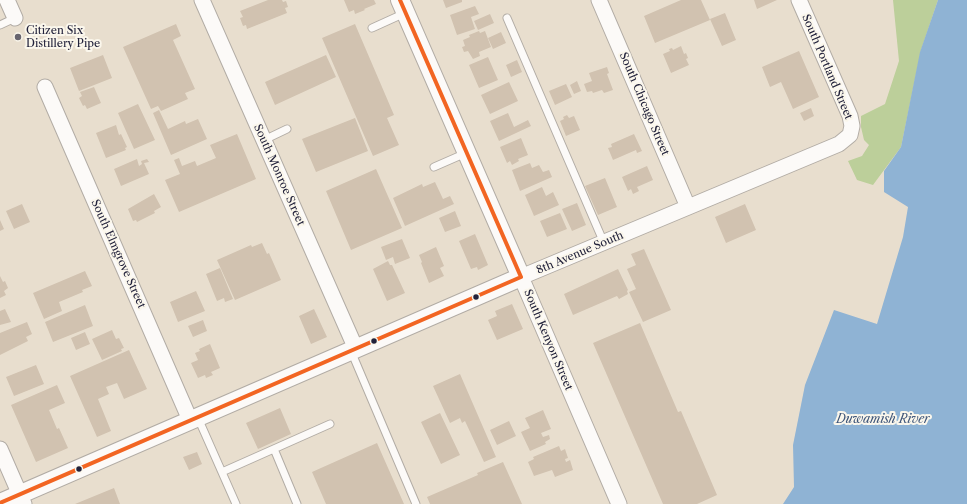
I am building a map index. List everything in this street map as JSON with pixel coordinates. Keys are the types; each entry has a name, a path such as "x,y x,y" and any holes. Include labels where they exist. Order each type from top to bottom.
{"street":[{"path":"7,0 15,18"},
{"name":"South Monroe Street","path":"202,0 354,350"},
{"name":"South Chicago Street","path":"599,0 688,208"},
{"name":"South Portland Street","path":"799,0 850,116 852,126 850,134"},
{"name":"South Kenyon Street","path":"402,7 619,504"},
{"name":"South Elmgrove Street","path":"45,87 194,419"},
{"name":"8th Avenue South","path":"0,503 22,499 194,419 521,277 839,144 850,134"},
{"path":"0,449 22,499"}],"lane":[{"path":"372,28 402,7"},
{"path":"0,25 15,18"},
{"path":"507,18 604,243"},
{"path":"264,140 287,129"},
{"path":"434,167 466,153"},
{"path":"354,350 416,504"},
{"path":"194,419 222,472 236,504"},
{"path":"222,472 330,424"},
{"path":"274,449 297,504"}],"green space":[{"path":"893,0 938,0 921,50 901,147 873,185 857,180 848,161 862,156 869,145 864,140 861,127 861,116 885,104 899,61"}],"water":[{"name":"Duwamish River","path":"938,0 967,0 967,504 783,504 794,487 793,445 805,385 834,310 877,324 903,237 908,207 884,192 884,171 901,147 920,52"}],"building":[{"path":"268,0 286,1 288,7 285,8 287,13 247,29 246,25 243,26 240,18 243,17 240,11"},
{"path":"344,0 374,0 376,4 355,14 354,10 349,12"},
{"path":"443,0 462,0 462,2 446,8"},
{"path":"681,0 701,0 710,20 655,43 644,16"},
{"path":"754,0 777,0 757,9"},
{"path":"475,6 479,14 471,17 475,29 457,35 450,15"},
{"path":"725,13 736,40 722,46 710,19"},
{"path":"490,14 494,23 478,30 474,21"},
{"path":"176,24 181,36 173,40 195,89 185,93 188,99 161,111 158,106 151,109 123,47"},
{"path":"355,24 394,115 387,118 399,145 373,156 322,38"},
{"path":"479,31 480,33 485,31 491,47 479,52 480,56 473,59 468,51 464,52 462,47 465,46 463,40 470,37 469,35"},
{"path":"501,32 506,43 493,49 488,38"},
{"path":"681,46 684,54 686,53 688,58 686,59 689,65 671,73 663,54 670,51 669,49 672,48 673,50"},
{"path":"799,51 819,97 793,109 781,82 770,87 762,67"},
{"path":"103,55 112,78 79,91 70,68"},
{"path":"326,55 336,77 275,105 265,82"},
{"path":"488,57 498,80 479,88 469,65"},
{"path":"517,60 522,72 511,77 506,65"},
{"path":"607,67 609,73 607,74 613,90 604,93 602,90 593,93 592,91 587,92 584,84 592,81 589,73"},
{"path":"577,81 581,91 574,94 570,85"},
{"path":"509,82 518,101 490,114 481,95"},
{"path":"566,84 572,97 555,105 549,91"},
{"path":"94,87 101,103 87,109 85,105 83,106 79,98 82,96 80,92"},
{"path":"138,104 155,140 134,149 118,113"},
{"path":"811,108 814,116 804,121 800,113"},
{"path":"159,110 168,129 185,121 186,124 198,119 207,139 171,155 153,113"},
{"path":"508,113 514,127 528,120 531,126 499,141 490,121"},
{"path":"567,115 569,118 574,116 580,130 566,136 560,121"},
{"path":"355,118 368,151 316,172 302,139"},
{"path":"116,125 119,135 121,134 127,147 125,148 126,150 106,158 96,133"},
{"path":"237,134 256,179 179,212 165,180 180,174 174,160 179,158 182,166 195,161 197,166 216,158 210,145"},
{"path":"634,134 642,151 637,153 636,150 613,160 608,148 612,147 611,144"},
{"path":"521,138 528,155 518,159 519,161 512,165 510,161 507,163 500,147"},
{"path":"137,159 139,166 142,164 141,161 147,159 149,162 144,163 149,174 121,186 114,169"},
{"path":"530,163 532,168 539,165 543,172 549,170 552,177 520,191 512,170"},
{"path":"647,166 653,180 637,187 639,191 633,194 631,189 628,191 622,177"},
{"path":"376,169 402,228 351,250 326,191"},
{"path":"605,178 617,207 598,215 585,186"},
{"path":"435,182 443,199 450,196 454,204 405,226 393,198 422,184 423,187"},
{"path":"542,187 546,196 553,192 559,205 534,216 525,195"},
{"path":"154,194 161,207 154,211 155,213 137,222 136,220 133,221 128,209"},
{"path":"577,203 586,225 572,231 562,209"},
{"path":"22,204 30,222 14,229 6,211"},
{"path":"745,204 756,230 726,243 715,217"},
{"path":"455,211 461,226 445,232 439,218"},
{"path":"560,213 567,229 547,237 540,221"},
{"path":"0,220 4,229 0,231"},
{"path":"475,234 488,265 478,270 477,267 471,269 459,241"},
{"path":"402,239 410,258 395,264 393,257 386,260 381,247"},
{"path":"262,243 267,254 269,253 281,280 235,300 217,260 251,245 252,247"},
{"path":"436,247 444,266 440,268 444,276 429,283 419,255"},
{"path":"644,249 671,310 643,322 629,292 636,289 627,269 636,265 631,254"},
{"path":"388,261 390,265 392,265 405,293 387,301 373,269"},
{"path":"220,268 233,299 225,302 224,298 217,301 206,274"},
{"path":"618,269 628,290 628,294 619,299 617,296 573,315 564,294"},
{"path":"85,271 92,286 82,290 83,292 59,302 62,311 44,319 33,293"},
{"path":"0,276 3,282 5,281 8,288 4,291 6,295 0,298"},
{"path":"196,291 205,311 178,322 170,302"},
{"path":"512,304 523,329 497,340 488,320 497,316 495,311"},
{"path":"85,305 93,326 53,342 45,322"},
{"path":"5,309 11,322 0,325 0,311"},
{"path":"314,309 327,337 311,344 299,316"},
{"path":"203,320 207,331 193,337 188,326"},
{"path":"27,322 32,334 26,337 28,341 0,355 0,333"},
{"path":"640,323 678,412 681,411 717,495 697,504 663,504 593,343"},
{"path":"112,330 116,339 119,338 124,348 121,349 122,351 102,360 92,339"},
{"path":"85,332 90,344 76,350 71,338"},
{"path":"210,344 220,368 211,372 213,375 206,378 205,375 198,378 191,363 198,360 195,353 200,351 199,349"},
{"path":"129,350 147,389 124,399 117,383 106,387 109,394 98,399 111,431 97,437 70,376"},
{"path":"36,365 44,384 14,396 6,377"},
{"path":"460,374 496,457 484,462 465,421 462,423 460,418 450,423 433,386"},
{"path":"57,385 65,403 49,410 57,429 59,428 68,448 36,462 11,405"},
{"path":"280,408 291,434 258,449 246,423"},
{"path":"543,410 551,429 541,433 543,437 549,435 550,439 545,442 546,444 530,451 521,432 530,428 525,418"},
{"path":"440,413 460,455 441,464 421,422"},
{"path":"509,421 516,436 497,445 490,430"},
{"path":"377,443 404,504 326,504 312,472"},
{"path":"559,446 561,451 565,449 568,458 565,459 566,462 570,460 573,470 555,477 552,470 534,476 528,462 534,459 533,457"},
{"path":"197,452 202,464 189,470 183,457"},
{"path":"503,462 522,504 430,504 427,497 478,475 477,473"},
{"path":"114,488 120,504 75,504"}],"transit line":[{"path":"400,0 521,277"},
{"path":"0,503 521,277"}],"place":[{"name":"Citizen Six Distillery Pipe","path":"18,37"}]}
